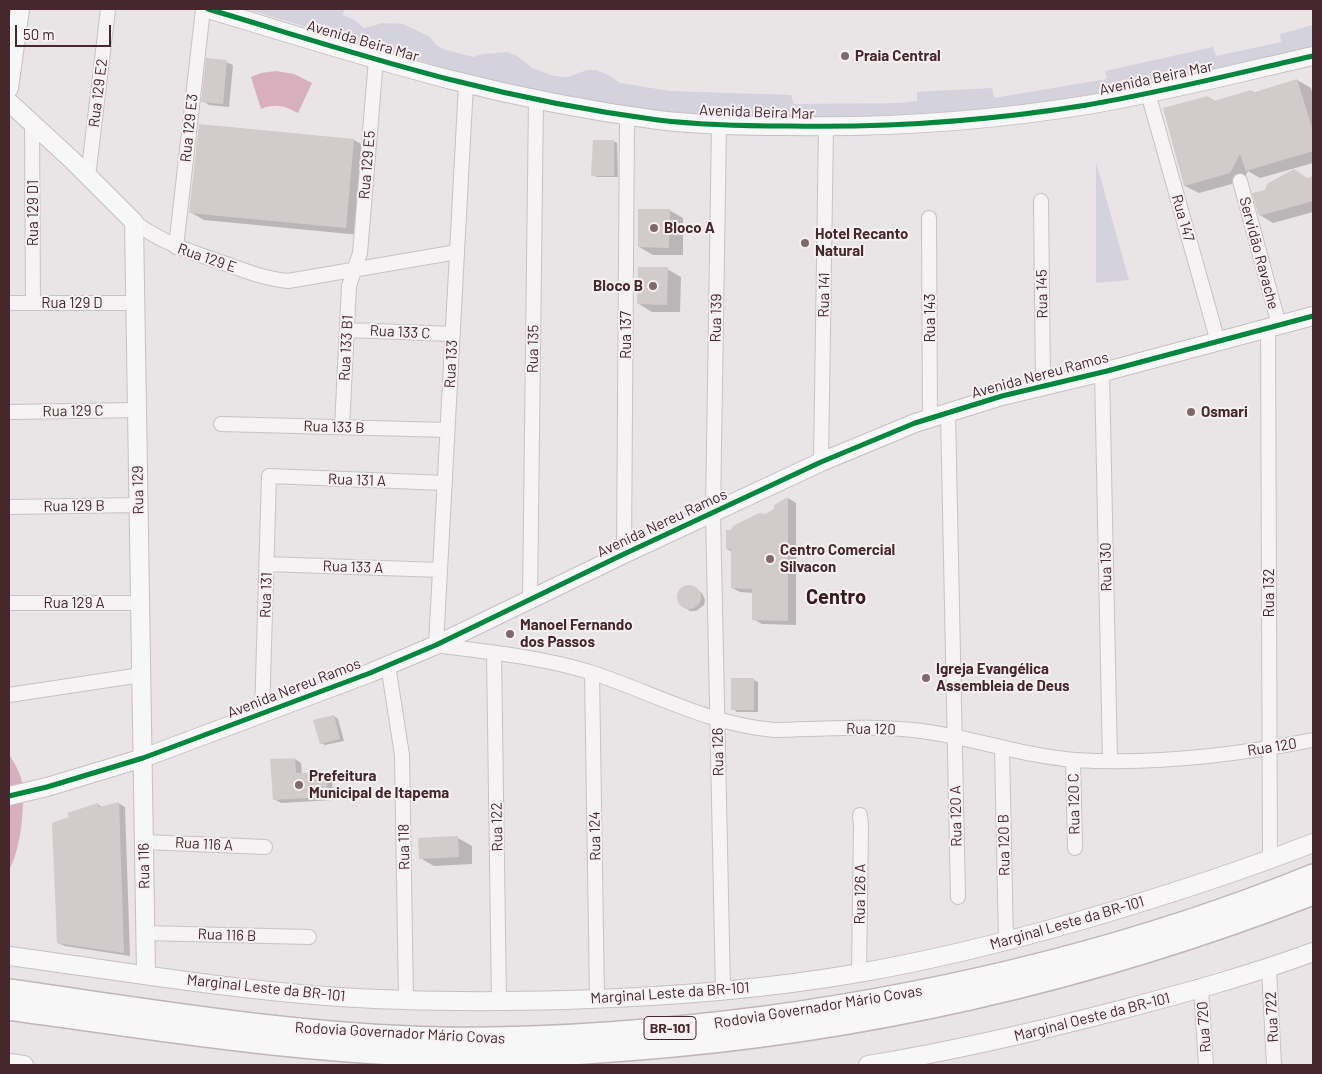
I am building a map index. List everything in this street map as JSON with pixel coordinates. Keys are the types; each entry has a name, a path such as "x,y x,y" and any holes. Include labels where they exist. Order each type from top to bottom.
{"highway":[{"name":"Rodovia Governador Mário Covas","path":"9,990 229,1022 314,1031 380,1035 497,1038 668,1028 742,1020 856,1003 978,979 1059,959 1145,934 1207,914 1313,874"},
{"name":"Rodovia Governador Mário Covas","path":"9,1010 221,1039 355,1052 440,1056 500,1056 683,1046 847,1024 1031,984 1174,944 1313,894"}],"main road":[{"path":"9,88 20,9"},
{"name":"Avenida Beira Mar","path":"208,9 466,84 627,116 719,124 826,127 962,121 1082,106 1148,94 1313,56"},
{"name":"Rua 129 E","path":"9,102 134,222"},
{"name":"Rua 129","path":"134,222 142,758"},
{"name":"Avenida Nereu Ramos","path":"9,796 142,758 388,665 436,645 624,554 822,462 893,432 1002,396 1102,372 1313,316"},
{"name":"Rua 116","path":"142,758 146,974"},
{"name":"Marginal Leste da BR-101","path":"9,956 301,993 406,1000 499,1002 597,999 723,991 859,973 1006,942 1125,907 1270,860 1313,843"},
{"name":"Marginal Oeste da BR-101","path":"868,1065 900,1063 1029,1033 1201,988 1269,968 1313,952"},
{"path":"9,1063 24,1065"}],"street":[{"name":"Rua 129 E2","path":"88,177 108,9"},
{"name":"Rua 129 E3","path":"176,247 203,9"},
{"name":"Rua 129 E5","path":"354,270 360,253 376,59"},
{"name":"Rua 133","path":"436,645 466,84"},
{"name":"Rua 147","path":"1148,94 1218,342"},
{"name":"Rua 135","path":"530,600 536,98"},
{"name":"Rua 137","path":"624,554 627,116"},
{"name":"Rua 129 D1","path":"32,123 33,303"},
{"name":"Rua 139","path":"714,512 719,124"},
{"name":"Rua 141","path":"822,462 826,127"},
{"name":"Servidão Ravache","path":"1240,181 1274,326"},
{"name":"Rua 145","path":"1041,201 1043,386"},
{"name":"Rua 143","path":"929,218 930,419"},
{"name":"Rua 129 E","path":"134,222 147,232 176,247 277,280 297,280 457,252"},
{"name":"Rua 133 B1","path":"342,427 349,286 354,270"},
{"name":"Rua 129 D","path":"9,303 135,303"},
{"name":"Rua 132","path":"1270,860 1274,326"},
{"name":"Rua 133 C","path":"348,330 453,334"},
{"name":"Rua 130","path":"1102,372 1110,761"},
{"name":"Rua 129 C","path":"9,412 137,410"},
{"name":"Rua 120 A","path":"948,413 958,897"},
{"name":"Rua 133 B","path":"221,424 448,430"},
{"name":"Rua 131 A","path":"269,476 445,483"},
{"name":"Rua 131","path":"262,714 269,476"},
{"name":"Rua 129 B","path":"9,507 138,505"},
{"name":"Rua 126","path":"714,512 723,991"},
{"name":"Rua 133 A","path":"266,564 440,570"},
{"name":"Rua 129 A","path":"9,604 140,603"},
{"name":"Rua 120","path":"436,645 552,663 592,673 717,719 774,730 892,728 954,736 1002,748 1074,760 1110,761 1182,757 1270,748 1313,740"},
{"name":"Rua 122","path":"494,653 499,1002"},
{"name":"Rua 118","path":"388,665 402,755 406,1000"},
{"name":"Rua 124","path":"592,673 597,999"},
{"path":"9,695 141,675"},
{"name":"Rua 120 B","path":"1002,748 1006,942"},
{"name":"Rua 120 C","path":"1074,760 1075,848"},
{"name":"Rua 126 A","path":"859,973 860,815"},
{"name":"Rua 116 A","path":"144,842 264,847"},
{"name":"Rua 116 B","path":"145,933 308,937"},
{"name":"Rua 722","path":"1269,968 1274,1065"},
{"name":"Rua 720","path":"1201,988 1206,1065"}],"shaded area":[{"path":"246,9 335,9 339,11 342,9 344,10 343,15 354,20 364,28 383,23 403,24 430,37 436,45 446,50 473,57 482,54 507,52 517,56 532,68 554,76 568,77 587,70 596,70 620,83 670,91 791,95 794,104 899,103 917,101 917,92 992,88 994,98 1107,79 1105,71 1213,47 1216,56 1281,42 1280,34 1313,25 1313,50 1107,94 964,115 840,120 700,117 633,108 531,90 465,74"},
{"path":"276,71 294,74 312,83 298,113 280,106 261,109 251,77 261,73"},
{"path":"1096,162 1129,280 1096,283"},
{"path":"9,755 17,768 21,780 23,804 17,851 9,870"}],"building":[{"path":"206,58 227,60 223,104 201,102"},
{"path":"1297,79 1313,131 1313,151 1246,171 1240,154 1230,173 1184,186 1163,108 1208,96 1214,101 1251,90 1252,93"},
{"path":"199,124 354,139 346,228 189,213"},
{"path":"593,140 614,140 614,176 591,176"},
{"path":"1294,169 1307,178 1313,176 1313,201 1259,216 1252,193 1265,190 1267,184"},
{"name":"Bloco A","path":"638,209 670,209 669,248 638,247"},
{"name":"Bloco B","path":"638,267 668,267 667,305 637,304"},
{"name":"Centro Comercial Silvacon","path":"788,497 788,621 752,620 752,589 731,588 731,549 726,549 726,530 731,530 733,526 759,513 765,514 774,509 774,505"},
{"path":"689,585 698,588 701,597 698,606 689,609 680,606 677,597 680,588"},
{"path":"731,678 754,678 754,710 731,710"},
{"path":"334,715 340,739 320,744 313,720"},
{"name":"Prefeitura Municipal de Itapema","path":"295,758 296,773 326,772 327,797 273,800 270,759"},
{"path":"119,802 124,953 57,943 52,823 69,817 67,813 98,803 99,807"},
{"path":"458,836 459,857 419,859 418,838"}],"cycle path":[{"path":"208,9 391,63 503,92 632,116 674,122 723,125 863,126 938,122 1050,111 1115,100 1313,56"},
{"path":"9,796 47,787 143,758 370,673 436,645 821,462 915,423 1002,396 1107,371 1313,316"}],"place":[{"name":"Praia Central","path":"845,56"},
{"name":"Bloco A","path":"654,228"},
{"name":"Hotel Recanto Natural","path":"805,243"},
{"name":"Bloco B","path":"653,286"},
{"name":"Osmari","path":"1191,412"},
{"name":"Centro Comercial Silvacon","path":"770,559"},
{"name":"Manoel Fernando dos Passos","path":"510,634"},
{"name":"Igreja Evangélica Assembleia de Deus","path":"926,678"},
{"name":"Prefeitura Municipal de Itapema","path":"299,785"}],"district":[{"name":"Centro","path":"836,597"}]}
